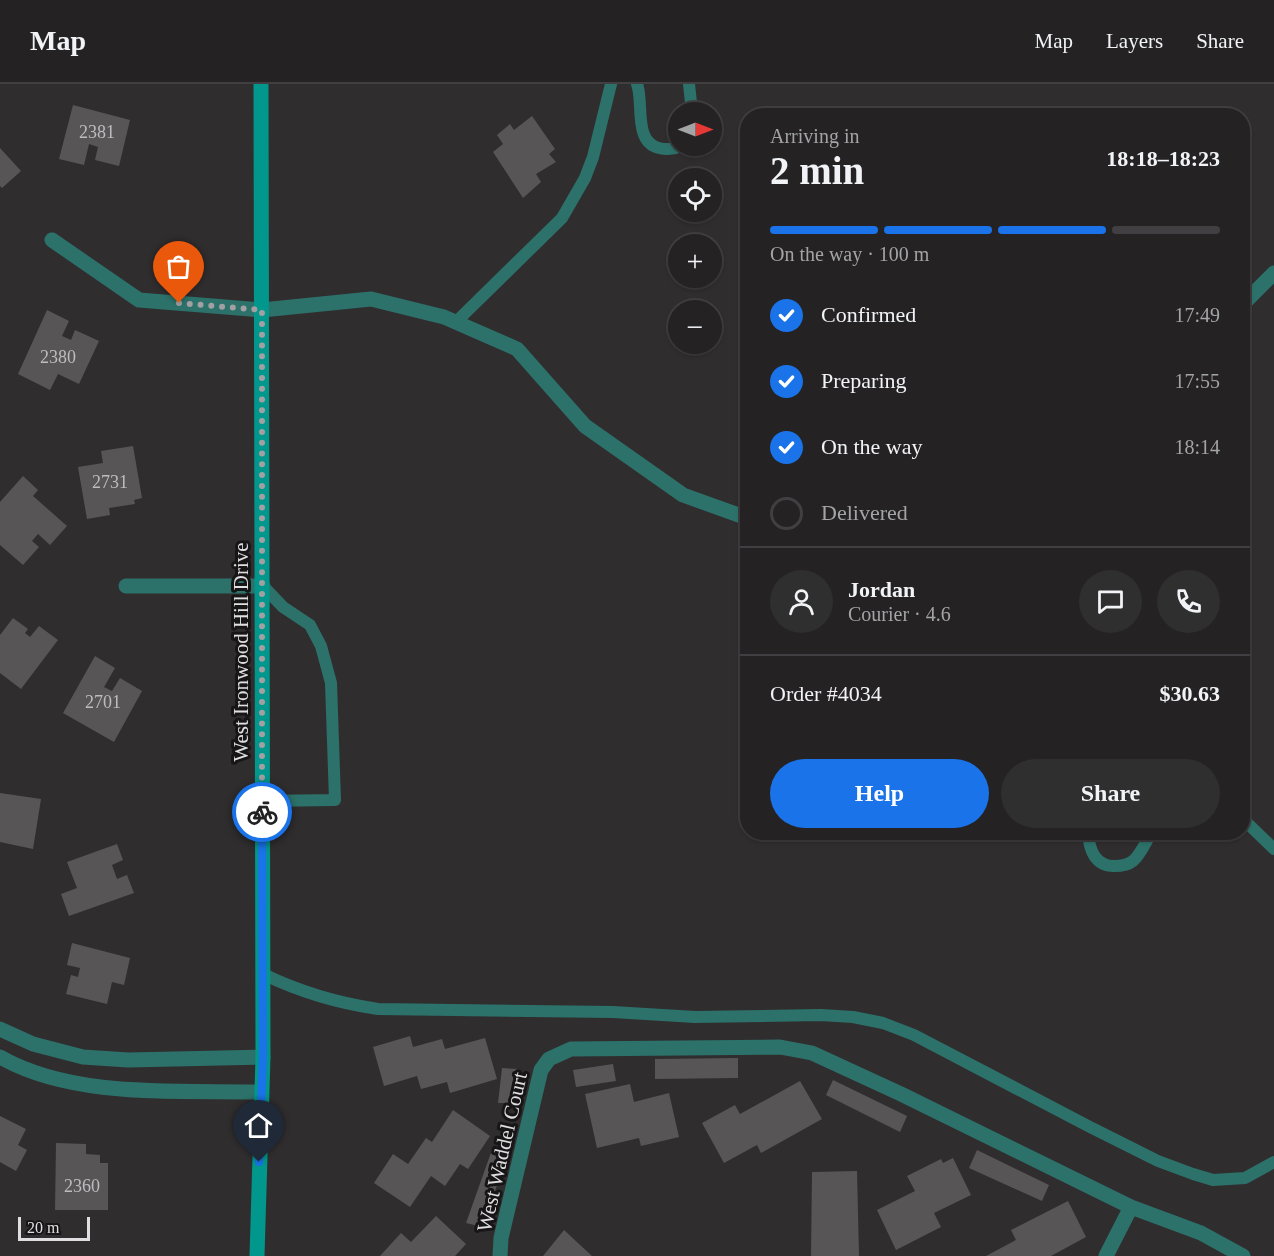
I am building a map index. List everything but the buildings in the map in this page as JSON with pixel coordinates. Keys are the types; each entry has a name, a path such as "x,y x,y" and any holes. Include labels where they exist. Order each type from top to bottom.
{"street":[{"name":"West Ironwood Hill Drive","path":"257,1256 263,1057 261,84"},
{"path":"52,240 139,300 262,310 371,299 444,317 517,349 585,426 683,495 740,515"},
{"path":"1250,297 1274,273"},
{"path":"126,586 263,586"},
{"path":"0,1029 33,1044 83,1057 128,1060 263,1057"},
{"name":"West Waddel Court","path":"500,1256 501,1238 542,1070 549,1059 571,1049 780,1047 812,1053 1131,1207"},
{"path":"0,1057 19,1068 73,1083 128,1089 261,1092"},
{"path":"1106,1256 1131,1207 1201,1233 1243,1256"}],"lane":[{"path":"456,322 562,218 585,178 593,157 611,84"},
{"path":"637,84 643,131 654,147 668,148"},
{"path":"689,84 691,102"},
{"path":"262,801 335,800 330,682 321,646 310,625 283,607 263,586"},
{"path":"1250,826 1274,849"},
{"path":"1090,840 1092,852 1104,866 1132,862 1147,840"},
{"path":"263,974 316,996 378,1009 602,1012 695,1017 821,1015 853,1017 883,1023 914,1035 1158,1161 1193,1174 1213,1180 1227,1180 1245,1178 1271,1166"}],"way so far":[{"path":"179,303 262,310 262,812"}],"route":[{"path":"259,1162 263,1057 262,812"}]}
